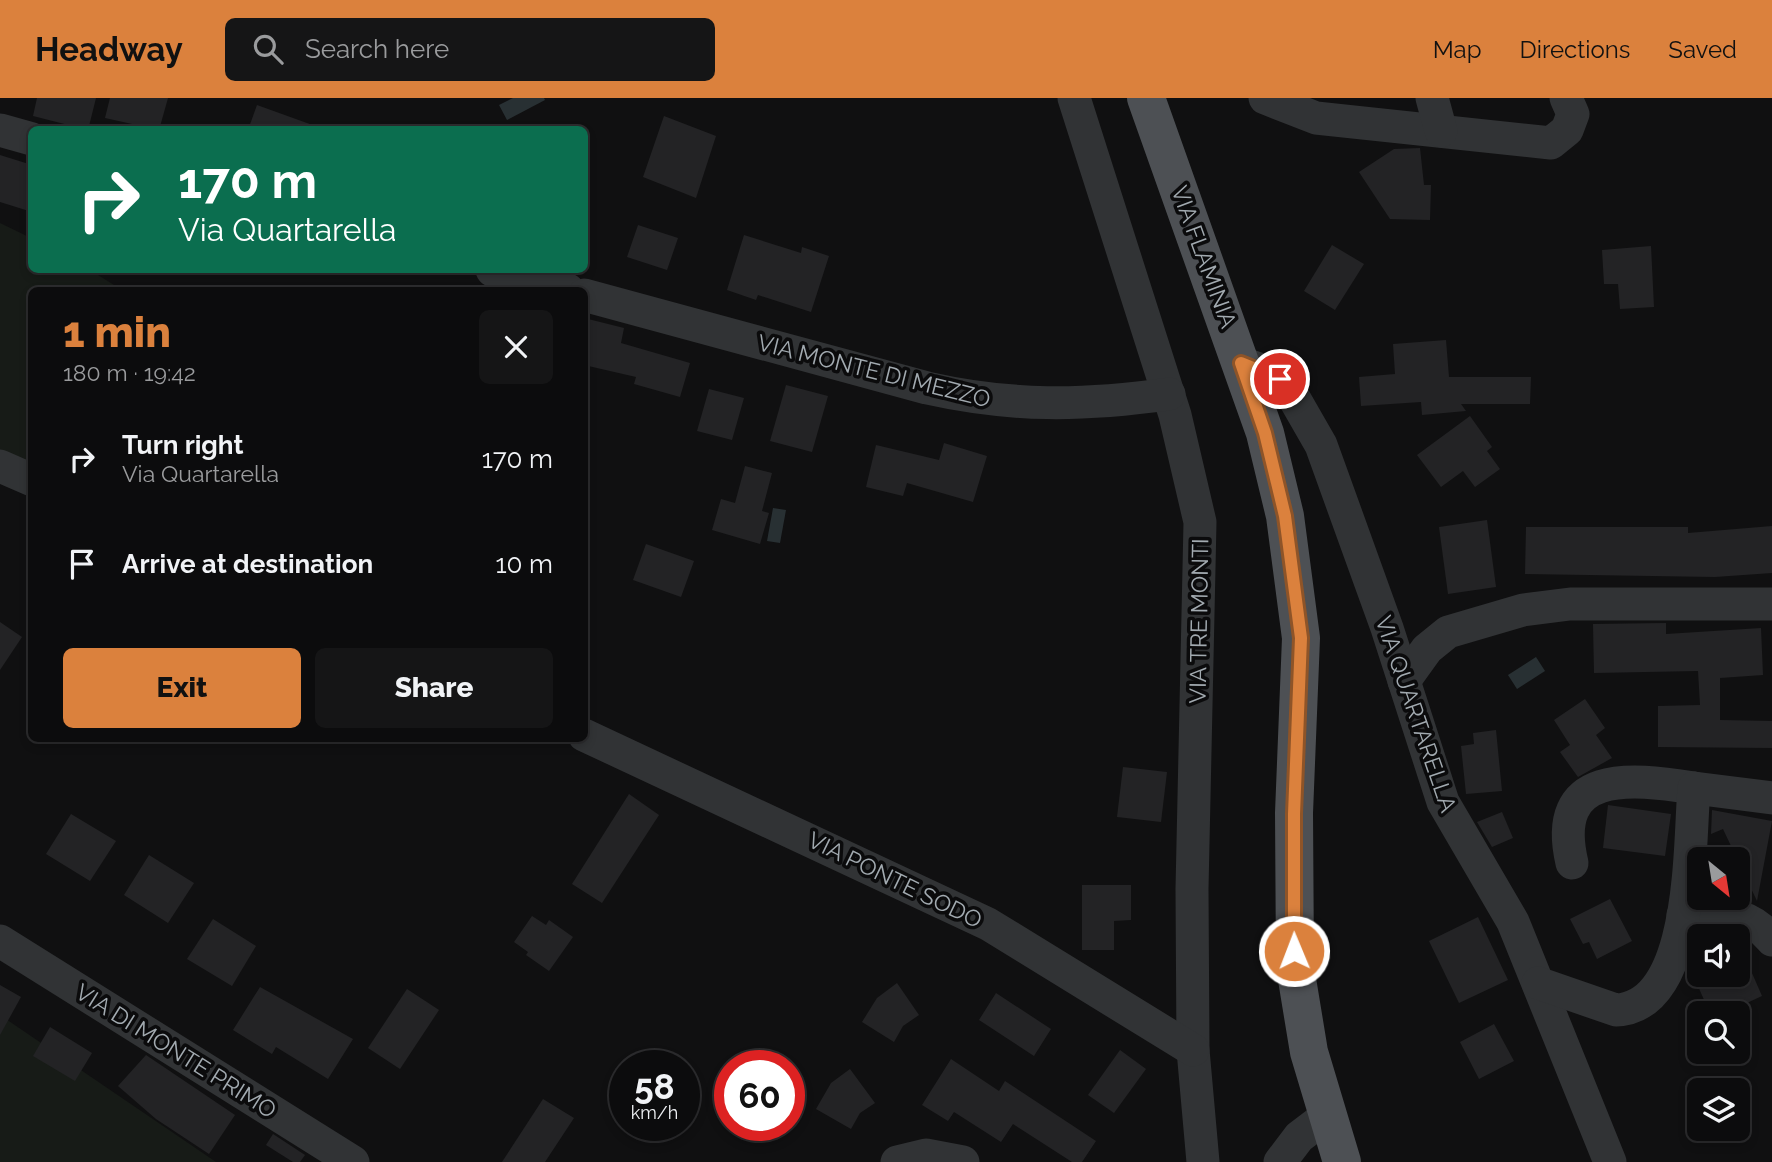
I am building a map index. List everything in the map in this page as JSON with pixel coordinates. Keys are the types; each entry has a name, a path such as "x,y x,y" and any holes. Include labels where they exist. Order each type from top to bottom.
{"main road":[{"name":"VIA FLAMINIA","path":"1146,98 1265,433 1293,559 1301,638 1294,814 1295,967 1307,1043 1342,1162"}],"street":[{"name":"VIA TRE MONTI","path":"1074,98 1168,394 1192,477 1202,539 1192,876 1193,1050 1203,1162"},
{"path":"1265,98 1316,118 1551,143 1567,131 1573,114 1566,98"},
{"path":"1432,98 1441,131"},
{"path":"0,130 28,138"},
{"path":"503,273 557,287"},
{"name":"VIA MONTE DI MEZZO","path":"588,296 927,388 975,398 1015,404 1069,405 1168,394"},
{"name":"VIA QUARTARELLA","path":"1241,363 1280,379 1295,395 1326,458 1448,813 1501,899 1610,1162"},
{"path":"0,466 28,478"},
{"path":"1404,681 1427,649 1448,632 1523,610 1570,604 1772,604"},
{"name":"VIA PONTE SODO","path":"588,737 988,924 1193,1050"},
{"path":"1572,863 1567,837 1569,816 1590,791 1630,780 1772,798"},
{"path":"1538,983 1610,1009 1627,1009 1652,992 1669,971 1679,944 1683,915 1693,788"},
{"path":"1683,915 1717,912 1733,914 1758,925 1772,940"},
{"name":"VIA DI MONTE PRIMO","path":"0,941 353,1162"},
{"path":"1280,1162 1299,1137 1328,1115"},
{"path":"897,1162 926,1155 963,1162"}],"shaded area":[{"path":"513,98 545,100 507,120 499,105"},
{"path":"0,223 28,237 28,273 95,273 117,287 28,287 28,474 0,460"},
{"path":"773,508 786,510 780,543 767,541"},
{"path":"1536,657 1545,671 1517,689 1508,675"},
{"path":"0,1015 216,1162 0,1162"}],"building":[{"path":"37,98 96,98 89,126 72,126 33,116"},
{"path":"110,98 168,98 160,126 141,126 105,118"},
{"path":"257,105 315,126 249,126"},
{"path":"664,116 716,136 696,198 643,177"},
{"path":"1420,148 1424,185 1431,185 1430,220 1390,219 1359,172 1394,149"},
{"path":"0,155 28,164 28,211 0,202"},
{"path":"638,225 678,238 667,270 627,257"},
{"path":"744,235 801,253 802,247 829,256 811,312 758,295 756,300 727,290"},
{"path":"1332,245 1364,264 1335,310 1304,291"},
{"path":"1651,246 1654,307 1620,309 1618,284 1604,284 1602,250"},
{"path":"588,319 624,328 621,343 690,363 680,397 634,384 636,377 588,366"},
{"path":"1446,340 1449,377 1531,377 1530,404 1461,404 1466,411 1422,415 1421,402 1361,406 1359,377 1395,374 1393,344"},
{"path":"786,385 828,396 812,452 770,441"},
{"path":"709,389 744,398 732,440 697,431"},
{"path":"1470,416 1492,447 1487,451 1500,469 1475,487 1463,471 1441,487 1417,455"},
{"path":"944,443 987,456 973,502 907,483 903,496 866,487 876,445 939,460"},
{"path":"745,466 772,473 762,511 769,513 760,544 712,530 721,499 735,503"},
{"path":"1487,520 1496,587 1448,594 1439,527"},
{"path":"1772,526 1772,573 1715,577 1525,574 1526,527 1688,527 1688,533"},
{"path":"646,544 694,561 681,597 633,580"},
{"path":"0,622 22,637 0,670"},
{"path":"1666,623 1666,634 1761,628 1763,675 1720,678 1720,720 1772,721 1772,748 1658,747 1658,706 1700,705 1698,671 1594,673 1593,624"},
{"path":"1585,699 1605,728 1596,735 1612,758 1578,777 1560,752 1570,745 1554,720"},
{"path":"1496,730 1502,791 1466,794 1461,746 1474,744 1473,733"},
{"path":"1123,767 1167,772 1161,822 1117,817"},
{"path":"629,794 659,815 602,903 572,884"},
{"path":"1608,805 1671,814 1665,856 1603,848"},
{"path":"1712,810 1772,821 1757,901 1750,886 1750,847 1732,847 1723,829 1711,834"},
{"path":"1502,812 1513,838 1492,847 1477,822"},
{"path":"71,814 116,841 90,881 46,854"},
{"path":"149,855 194,883 168,923 124,895"},
{"path":"1082,885 1131,885 1131,920 1114,921 1114,950 1082,950"},
{"path":"1610,899 1632,941 1597,959 1589,942 1583,944 1570,919"},
{"path":"532,916 546,925 549,920 573,937 549,971 526,955 528,952 514,942"},
{"path":"1478,917 1508,980 1459,1003 1429,941"},
{"path":"213,919 256,946 232,986 187,959"},
{"path":"1750,968 1762,996 1750,1002 1705,1001 1698,987 1750,987"},
{"path":"897,983 919,1015 903,1026 894,1042 862,1022 877,998"},
{"path":"0,985 21,997 0,1035"},
{"path":"260,987 353,1039 328,1079 276,1047 272,1054 233,1030"},
{"path":"407,989 439,1010 400,1069 368,1048"},
{"path":"996,993 1051,1029 1034,1056 979,1020"},
{"path":"1494,1024 1514,1061 1479,1079 1460,1042"},
{"path":"50,1027 92,1053 75,1081 33,1056"},
{"path":"1120,1050 1146,1069 1114,1113 1088,1095"},
{"path":"146,1055 235,1115 209,1154 156,1119 118,1086"},
{"path":"951,1059 999,1091 1005,1081 1096,1141 1082,1162 1072,1162 1013,1124 1001,1142 954,1112 948,1121 922,1105"},
{"path":"850,1069 875,1103 860,1113 851,1129 816,1109 831,1083"},
{"path":"543,1099 574,1118 545,1162 502,1162"},
{"path":"273,1134 305,1155 300,1162 293,1162 266,1145"}],"route":[{"path":"1280,379 1264,369 1241,363 1265,433 1285,516 1293,559 1301,638 1294,814 1294,951"}]}
